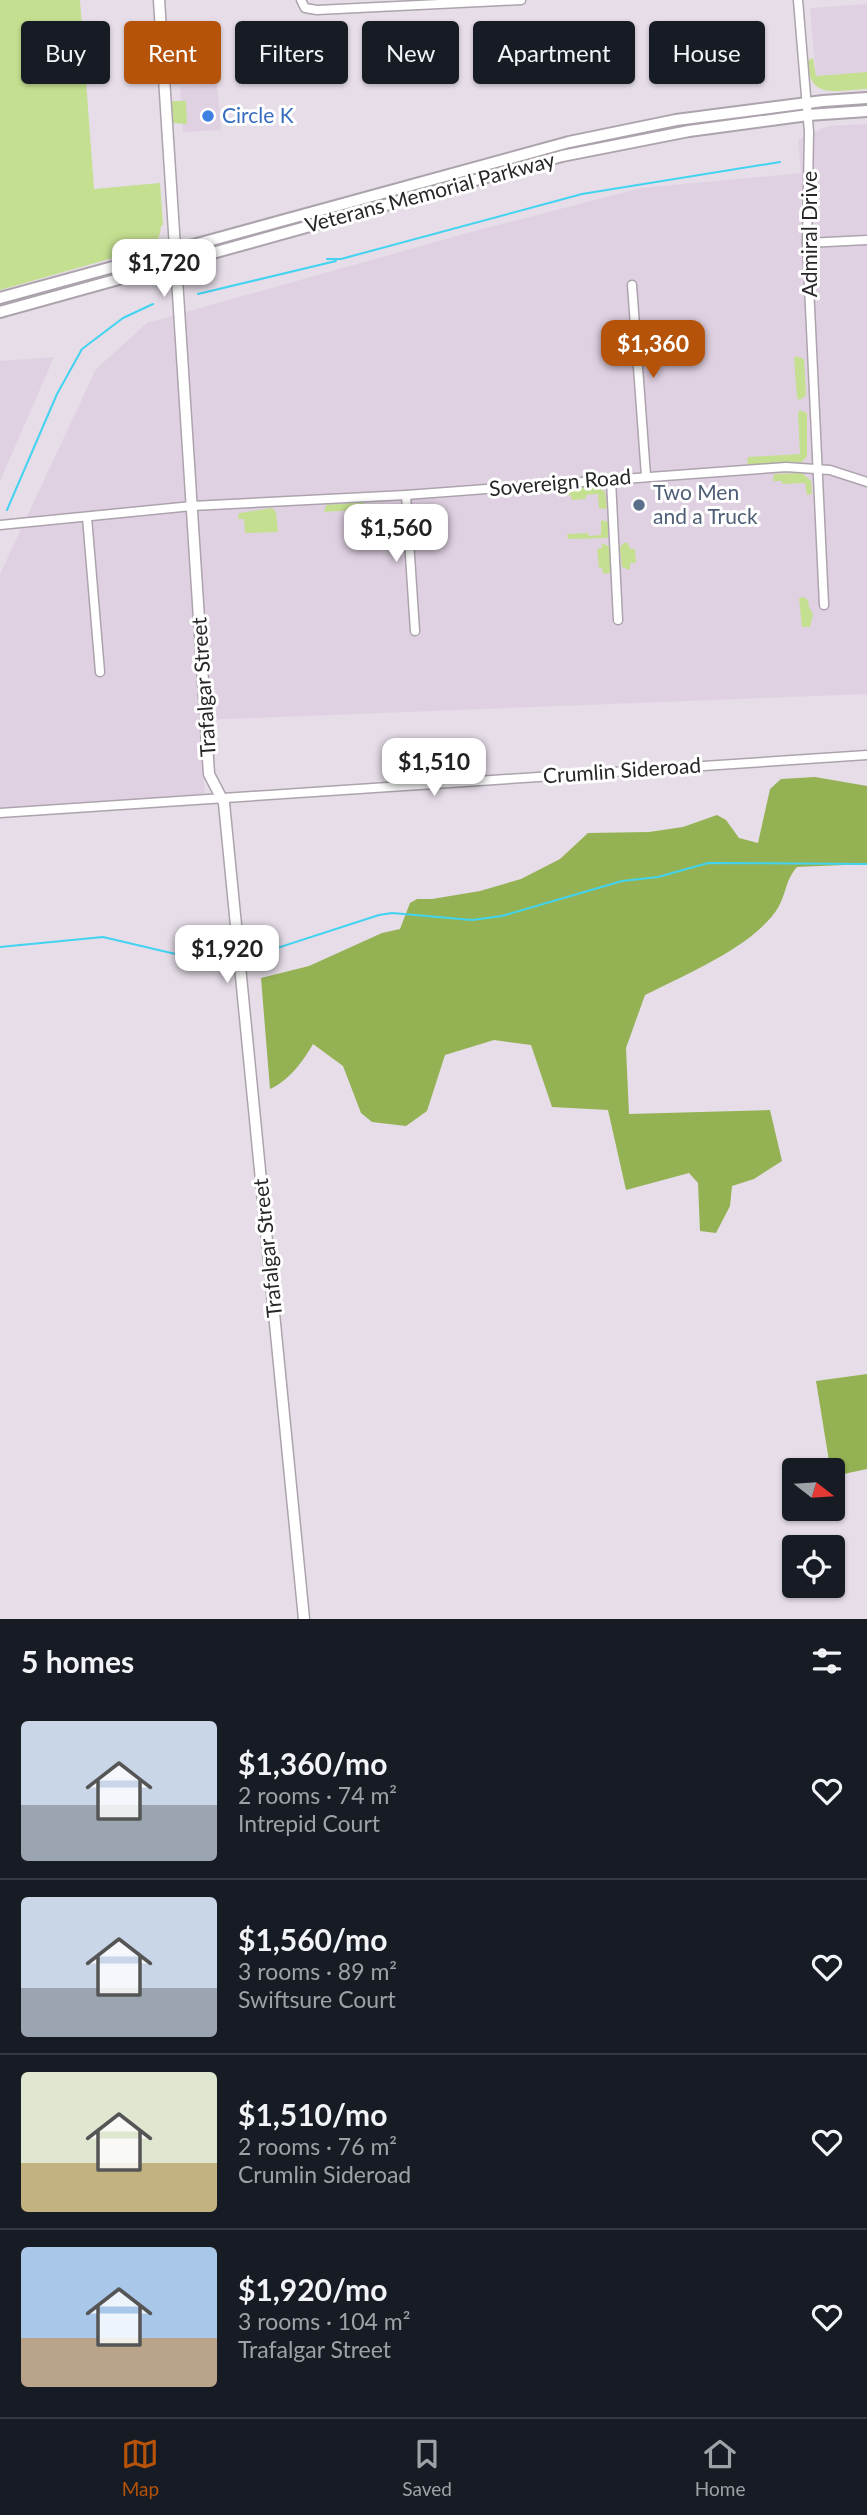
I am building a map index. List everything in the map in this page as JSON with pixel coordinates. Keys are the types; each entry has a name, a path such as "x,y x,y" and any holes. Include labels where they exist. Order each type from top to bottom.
{"highway":[{"name":"Veterans Memorial Parkway","path":"0,298 569,142 676,120 807,102 867,98"},
{"name":"Veterans Memorial Parkway","path":"0,312 562,156 689,131 808,115 867,111"}],"main road":[{"name":"Trafalgar Street","path":"159,0 209,774 224,803 304,1619"}],"street":[{"path":"302,0 305,8 317,10 521,0"},
{"name":"Admiral Drive","path":"798,0 808,115 807,243 824,605"},
{"path":"807,243 867,240"},
{"path":"632,285 646,476"},
{"name":"Sovereign Road","path":"0,525 192,506 406,495 786,467 816,468 867,482"},
{"path":"611,480 618,620"},
{"path":"406,495 415,631"},
{"path":"87,517 100,672"},
{"name":"Crumlin Sideroad","path":"0,813 867,755"}],"shaded area":[{"path":"867,4 867,72 816,76 810,8"},
{"path":"217,84 221,130 183,132 180,86"},
{"path":"867,124 867,694 201,720 205,795 0,809 0,574 96,369 147,323 467,233 641,188 801,173 798,140 828,126"},
{"path":"54,357 0,481 0,361"}],"green space":[{"path":"0,0 80,0 82,21 21,21 21,84 86,84 94,189 160,183 163,225 154,244 148,248 0,290"},
{"path":"813,58 816,76 867,72 867,89 835,91 819,88 809,74 807,61"},
{"path":"173,101 186,101 187,124 172,123"},
{"path":"796,356 804,359 806,395 800,400 797,398"},
{"path":"800,410 807,413 807,456 802,462 747,463 748,457 800,454"},
{"path":"802,473 811,481 812,494 807,495 805,483 782,484 782,481 773,481 774,474"},
{"path":"596,486 605,492 605,509 599,508 598,494 586,495 586,499 572,500 571,495 563,496 564,488"},
{"path":"363,502 368,509 324,512 326,505"},
{"path":"272,508 276,512 278,532 245,533 244,519 238,519 239,513"},
{"path":"601,520 609,522 608,538 568,539 567,534 601,535"},
{"path":"602,543 610,547 610,573 603,574 602,568 599,568 597,549 602,548"},
{"path":"628,543 630,549 635,549 636,563 630,563 630,570 622,567 620,547"},
{"path":"799,598 808,600 813,614 810,627 802,627"},
{"path":"815,777 867,786 867,864 797,867 790,877 779,906 754,934 718,958 645,995 626,1048 629,1114 770,1110 782,1161 754,1179 732,1186 730,1206 716,1233 700,1231 698,1183 689,1173 626,1190 608,1110 552,1107 531,1045 494,1040 445,1055 427,1111 406,1126 372,1122 361,1113 343,1066 313,1044 290,1075 270,1089 261,978 309,966 382,933 400,929 410,903 417,899 480,891 521,879 560,859 588,833 649,832 683,827 717,815 726,820 739,838 758,843 770,789 781,779"},
{"path":"867,1374 867,1469 845,1474 845,1458 829,1458 816,1381"}],"waterway":[{"path":"327,259 341,259 582,194 780,162"},
{"path":"198,294 336,261"},
{"path":"7,510 57,394 82,349 123,318 153,304"},
{"path":"243,959 379,915 392,913 472,920 502,916 622,881 658,877 708,863 867,864"},
{"path":"0,947 103,937 184,956 234,959"}],"place":[{"name":"Circle K","path":"208,116"},
{"name":"Two Men and a Truck","path":"639,505"}]}
